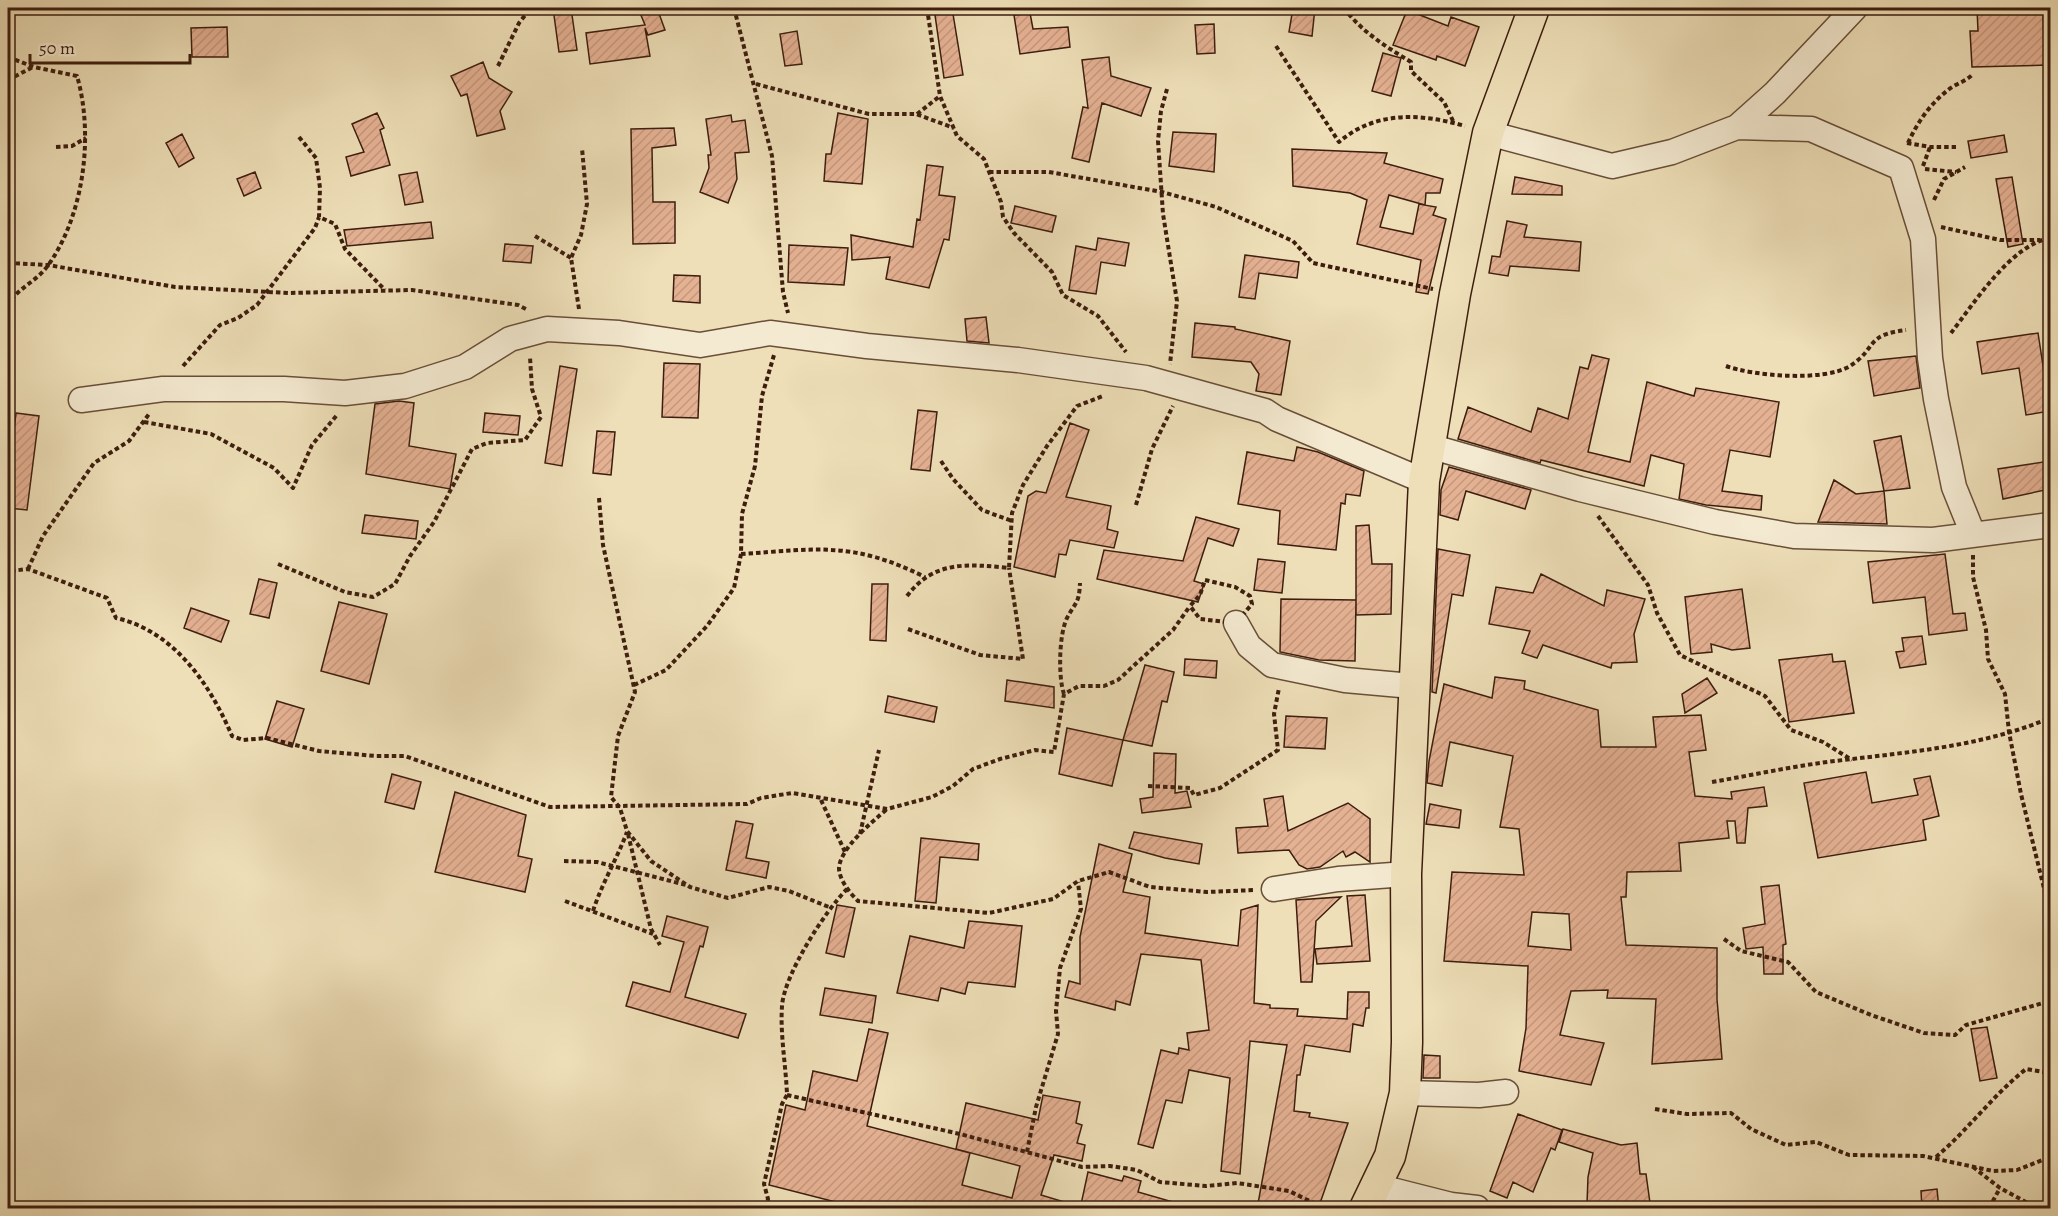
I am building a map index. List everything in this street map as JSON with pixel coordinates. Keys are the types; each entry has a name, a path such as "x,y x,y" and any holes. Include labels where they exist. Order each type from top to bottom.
{"main road":[{"path":"1370,1197 1390,1156 1405,1093 1406,873 1412,686 1424,481 1455,294 1488,133 1534,8"}],"street":[{"path":"1488,133 1611,166 1672,152 1737,127 1775,93 1855,8"},
{"path":"1737,127 1810,129 1901,168 1922,224 1930,358 1954,487 1973,534"},
{"path":"81,400 163,389 284,388 345,393 405,386 465,367 510,339 547,329 619,333 700,345 770,333 867,346 1018,360 1165,382 1265,411 1277,419 1424,481"},
{"path":"1429,446 1580,489 1715,522 1794,536 1933,540 2050,525"},
{"path":"1236,623 1249,646 1272,665 1345,680 1412,686"},
{"path":"1274,889 1338,879 1406,873"},
{"path":"1405,1093 1479,1095 1506,1092"},
{"path":"1370,1197 1478,1209"}],"path":[{"path":"498,66 519,23 531,8"},
{"path":"634,685 666,670 707,626 734,588 741,554 742,514 755,466 762,396 787,336 772,156 756,84 734,8"},
{"path":"927,8 940,96 957,136 984,159 1001,202 1003,217 1014,233 1052,272 1063,295 1098,316 1165,382"},
{"path":"1344,8 1355,22 1379,43 1411,62 1411,71 1424,80 1444,102 1454,123"},
{"path":"1276,46 1339,142 1356,128 1393,116 1454,123 1488,133"},
{"path":"8,57 34,67 77,76 84,105 86,138 84,165 66,239 38,279 15,292 8,305"},
{"path":"8,80 34,67"},
{"path":"1908,143 1916,126 1930,107 1948,90 1972,75"},
{"path":"756,84 869,114 916,114 954,128"},
{"path":"1136,505 1152,449 1171,361 1177,301 1162,192 1158,141 1161,111 1167,89"},
{"path":"916,114 940,96"},
{"path":"299,137 316,158 320,188 319,217 335,224 345,249 385,290"},
{"path":"56,147 72,146 86,138"},
{"path":"1900,142 1930,147 1956,147"},
{"path":"1930,147 1922,169 1957,172"},
{"path":"8,263 48,265 175,287 289,293 412,290 518,305 576,331 571,258 581,235 588,204 582,148"},
{"path":"1965,167 1944,179 1922,224 2000,240 2050,238"},
{"path":"989,172 1049,172 1162,192 1216,207 1293,241 1312,262 1455,294"},
{"path":"535,236 571,258"},
{"path":"1930,358 2016,256 2040,240"},
{"path":"1726,366 1742,372 1768,375 1795,376 1821,373 1849,367 1876,336 1928,328"},
{"path":"278,564 345,592 373,597 395,584 410,556 434,522 472,449 487,443 525,440 535,429 541,417 531,389 530,334"},
{"path":"144,422 211,434 274,468 293,488 312,445 322,429 345,408 371,390"},
{"path":"908,629 980,655 1023,659 1009,567 1012,513 1023,484 1047,446 1077,406 1107,394"},
{"path":"941,461 953,479 982,510 1012,521"},
{"path":"1580,489 1648,585 1657,613 1680,655 1765,696 1775,713 1791,730 1823,742 1852,760"},
{"path":"599,498 603,545 635,692 618,736 611,797 620,808 654,934 660,945"},
{"path":"1973,534 1973,577 1986,630 1988,659 2006,694 2009,732 2021,794 2050,913"},
{"path":"741,554 796,548 843,549 891,560 926,577"},
{"path":"907,596 917,583 938,569 965,566 1009,567"},
{"path":"11,571 28,569 107,598 116,618 135,622 173,647 201,677 232,736 243,740 267,738 320,751 405,756 550,807 586,805 620,808 747,804 761,798 792,793 886,809 932,797 953,786 973,770 1000,759 1035,750 1053,752 1064,694 1061,676 1061,638 1067,619 1079,602 1080,583"},
{"path":"1064,694 1079,686 1104,686 1118,680 1173,630 1190,606 1200,595 1205,580 1234,586 1250,596 1252,604 1236,623 1200,619 1190,606"},
{"path":"1148,786 1190,788 1194,795 1221,788 1247,769 1269,758 1278,750 1274,714 1279,686 1289,669"},
{"path":"1712,782 1919,752 2009,732 2050,718"},
{"path":"860,835 879,750"},
{"path":"821,799 845,852"},
{"path":"886,809 845,852 839,868 847,889 858,901 989,913 1053,899 1078,881 1109,872 1150,887 1207,892 1274,889"},
{"path":"593,910 602,882 614,866 627,831"},
{"path":"627,831 651,861 690,886"},
{"path":"564,861 597,862 728,898 769,887 789,891 829,907"},
{"path":"1027,1152 1036,1107 1058,1034 1056,1011 1060,968 1081,909 1078,881"},
{"path":"766,1209 768,1199 764,1184 782,1104 787,1095 782,1005 788,982 829,907 847,889"},
{"path":"565,901 654,934"},
{"path":"1724,939 1741,951 1788,962 1816,992 1924,1033 1955,1035 1966,1025 2050,1001"},
{"path":"1935,1158 1960,1137 2010,1082 2026,1069 2050,1073"},
{"path":"787,1095 960,1134 1082,1167 1110,1166 1137,1170 1160,1182 1206,1186 1237,1183 1289,1191 1324,1209"},
{"path":"1655,1109 1687,1114 1731,1113 1751,1129 1786,1145 1816,1142 1849,1155 1935,1158 1993,1171 2017,1170 2050,1157"},
{"path":"1970,1165 2000,1188 2037,1209"},
{"path":"1989,1209 2000,1188"},
{"path":"1502,1209 1542,1206 1549,1209"}],"building":[{"path":"553,8 571,8 577,50 559,52"},
{"path":"638,8 657,8 665,30 648,35 645,28 650,56 590,64 586,33 645,25"},
{"path":"934,8 952,8 963,75 944,78"},
{"path":"1293,8 1315,8 1312,36 1289,32"},
{"path":"1977,8 2043,8 2044,44 2050,44 2050,65 1972,67 1970,31 1978,31"},
{"path":"1407,10 1448,26 1451,17 1479,27 1465,66 1437,56 1436,60 1393,45"},
{"path":"1030,13 1033,29 1068,27 1070,47 1020,54 1014,15"},
{"path":"1214,24 1215,53 1197,54 1195,25"},
{"path":"227,27 228,57 192,57 191,28"},
{"path":"797,31 802,64 785,66 780,34"},
{"path":"1383,53 1401,58 1391,96 1372,91"},
{"path":"1109,57 1111,76 1151,88 1141,116 1102,103 1089,162 1072,158 1083,107 1088,108 1082,60"},
{"path":"483,62 489,78 512,92 500,111 505,129 477,136 467,94 461,96 451,76"},
{"path":"377,113 384,128 380,130 390,165 351,176 346,157 364,152 352,124"},
{"path":"838,113 868,119 862,184 824,181 826,154 831,154"},
{"path":"731,115 732,122 745,120 749,152 735,153 737,179 728,203 700,192 709,168 708,155 711,155 706,119"},
{"path":"674,128 676,145 652,148 653,202 675,202 675,243 633,244 631,129"},
{"path":"1173,132 1216,134 1214,172 1169,166"},
{"path":"182,134 194,158 179,167 166,143"},
{"path":"2004,135 2007,152 1971,158 1968,141"},
{"path":"1292,149 1387,153 1384,163 1443,179 1440,193 1426,193 1425,205 1389,195 1380,227 1413,234 1419,204 1436,207 1433,215 1446,219 1428,294 1416,292 1421,260 1357,244 1367,200 1350,193 1293,186"},
{"path":"927,165 943,167 939,195 955,197 949,240 944,239 929,288 886,279 890,257 852,260 851,235 913,247 917,219 920,220"},
{"path":"255,172 261,188 244,196 237,179"},
{"path":"417,172 423,202 405,205 399,175"},
{"path":"1515,177 1562,186 1562,195 1512,194"},
{"path":"2012,177 2023,244 2008,247 1996,179"},
{"path":"1015,206 1056,216 1052,232 1011,223"},
{"path":"1507,221 1527,225 1524,237 1581,242 1579,271 1510,266 1508,276 1489,273 1492,256 1500,257"},
{"path":"431,222 433,238 347,246 344,230"},
{"path":"1098,238 1129,243 1125,266 1101,262 1096,294 1069,290 1076,246 1096,250"},
{"path":"505,244 533,246 531,263 503,261"},
{"path":"789,245 848,248 844,285 788,282"},
{"path":"1245,255 1299,262 1297,278 1259,273 1255,299 1239,297"},
{"path":"674,275 700,276 700,303 673,301"},
{"path":"986,317 989,343 967,341 965,319"},
{"path":"1195,323 1235,327 1235,329 1290,341 1281,395 1256,391 1259,374 1251,362 1192,357"},
{"path":"2038,333 2050,411 2026,415 2019,368 1982,374 1977,342"},
{"path":"1592,355 1609,359 1588,452 1630,462 1647,382 1694,396 1696,388 1779,402 1770,457 1730,450 1722,491 1762,496 1761,510 1706,505 1679,499 1684,464 1651,455 1644,486 1541,460 1540,463 1458,439 1468,407 1531,432 1538,408 1568,419 1580,367 1588,369"},
{"path":"1916,356 1920,388 1874,396 1868,361"},
{"path":"664,363 700,364 698,418 662,417"},
{"path":"560,366 577,369 562,466 545,463"},
{"path":"399,401 414,403 409,446 456,454 450,489 366,474 375,404"},
{"path":"918,410 937,412 930,471 911,469"},
{"path":"16,413 39,416 27,510 8,508 8,480"},
{"path":"485,413 520,416 518,435 483,432"},
{"path":"1070,423 1089,430 1066,497 1111,506 1107,529 1118,532 1114,548 1070,540 1066,555 1059,554 1055,577 1014,567 1028,496 1036,491 1046,493"},
{"path":"597,431 615,432 611,475 593,473"},
{"path":"1901,436 1910,488 1884,491 1874,441"},
{"path":"1297,447 1318,452 1364,471 1360,496 1346,494 1345,504 1341,503 1336,550 1278,544 1280,511 1238,504 1247,452 1294,461"},
{"path":"2050,461 2050,489 2003,499 1998,469"},
{"path":"1449,467 1531,490 1525,509 1466,491 1458,520 1440,515 1441,490"},
{"path":"1834,480 1856,494 1884,491 1887,524 1818,522"},
{"path":"365,515 418,521 416,539 362,533"},
{"path":"1196,517 1239,529 1233,546 1208,538 1194,581 1204,584 1198,602 1097,579 1104,550 1183,561"},
{"path":"1369,525 1372,564 1392,564 1391,614 1356,615 1356,526"},
{"path":"1438,549 1470,555 1463,596 1452,594 1436,693 1432,692"},
{"path":"1945,554 1953,614 1965,613 1967,630 1929,635 1925,597 1873,603 1868,562"},
{"path":"1258,559 1285,562 1282,593 1254,590"},
{"path":"1541,574 1604,606 1607,590 1645,599 1634,634 1637,662 1612,663 1611,668 1543,645 1537,658 1522,653 1530,631 1489,624 1496,587 1533,593"},
{"path":"259,579 277,583 269,618 250,614"},
{"path":"872,584 888,584 886,641 870,640"},
{"path":"1742,589 1750,648 1732,650 1711,644 1712,652 1691,654 1685,597"},
{"path":"1281,599 1356,600 1355,661 1319,660 1280,652"},
{"path":"339,602 387,614 369,684 321,671"},
{"path":"191,608 229,621 221,642 184,628"},
{"path":"1922,636 1926,664 1900,668 1896,652 1904,651 1902,638"},
{"path":"1832,654 1833,662 1845,661 1854,713 1789,722 1779,660"},
{"path":"1185,659 1217,661 1216,678 1184,675"},
{"path":"1145,665 1174,672 1167,702 1162,701 1152,746 1123,740"},
{"path":"1495,677 1525,681 1524,689 1598,710 1601,747 1656,747 1653,717 1701,715 1706,750 1689,752 1695,796 1732,799 1731,792 1764,787 1767,806 1748,808 1745,843 1737,843 1735,821 1727,821 1729,838 1679,843 1681,871 1627,872 1626,897 1621,897 1626,945 1717,948 1717,999 1722,1059 1652,1064 1656,999 1607,998 1608,990 1571,991 1560,1035 1604,1043 1591,1085 1519,1071 1526,1028 1528,966 1444,961 1452,872 1524,875 1519,829 1500,827 1513,756 1450,742 1442,786 1427,783 1444,684 1492,698","holes":["1532,912 1569,914 1571,950 1528,946"]},
{"path":"1707,678 1717,693 1685,713 1682,694"},
{"path":"1007,680 1054,687 1054,708 1005,701"},
{"path":"888,696 937,707 934,722 885,712"},
{"path":"277,701 304,709 292,747 265,739"},
{"path":"1286,716 1327,718 1325,749 1284,747"},
{"path":"1067,728 1123,740 1112,786 1059,774"},
{"path":"1154,753 1176,754 1175,793 1187,791 1191,807 1142,813 1140,799 1153,797"},
{"path":"1866,772 1872,803 1918,795 1914,779 1930,776 1939,816 1923,820 1926,840 1818,858 1804,783"},
{"path":"392,774 421,782 414,809 385,802"},
{"path":"455,792 526,815 518,856 532,859 525,892 435,872"},
{"path":"1283,796 1288,831 1348,803 1370,819 1370,862 1355,852 1346,857 1343,851 1320,867 1307,869 1299,865 1289,850 1238,853 1236,828 1268,826 1264,799"},
{"path":"1430,804 1461,810 1459,828 1426,824"},
{"path":"736,821 753,824 746,858 769,862 766,878 726,870"},
{"path":"1134,832 1202,844 1199,864 1129,848"},
{"path":"921,838 979,844 978,860 940,857 936,903 915,901"},
{"path":"1099,844 1132,854 1123,892 1150,897 1145,933 1238,946 1241,910 1258,905 1254,1003 1270,1005 1270,1008 1298,1009 1297,1016 1347,1019 1348,992 1369,992 1369,1008 1366,1008 1363,1026 1353,1024 1350,1052 1305,1045 1300,1075 1297,1075 1294,1111 1310,1113 1309,1117 1348,1123 1318,1209 1257,1209 1287,1045 1250,1041 1240,1174 1221,1171 1230,1078 1189,1070 1182,1103 1166,1100 1153,1148 1138,1144 1161,1050 1178,1054 1179,1048 1189,1050 1187,1033 1209,1030 1201,960 1141,954 1130,1005 1116,1001 1115,1010 1065,997 1069,981 1080,984 1080,937"},
{"path":"1779,885 1786,944 1783,945 1783,974 1764,974 1763,947 1746,949 1743,928 1765,924 1761,887"},
{"path":"1365,895 1370,961 1317,964 1315,949 1352,946 1347,896"},
{"path":"1341,897 1316,921 1312,982 1301,982 1296,900"},
{"path":"837,905 855,908 844,957 826,953"},
{"path":"667,916 708,927 685,997 746,1014 738,1038 626,1006 633,982 670,992 684,942 662,936"},
{"path":"969,921 1022,926 1015,987 968,982 965,994 941,988 938,1001 897,993 910,936 964,948"},
{"path":"825,988 876,996 872,1023 820,1015"},
{"path":"1987,1027 1997,1078 1980,1081 1971,1029"},
{"path":"869,1029 888,1033 867,1126 970,1153 962,1185 1012,1198 1020,1166 956,1149 966,1103 1038,1120 1043,1095 1080,1102 1076,1123 1082,1125 1077,1143 1085,1145 1082,1161 1054,1155 1041,1195 1071,1204 1070,1209 863,1209 769,1185 786,1105 805,1110 813,1071 857,1081"},
{"path":"1424,1055 1440,1056 1440,1078 1423,1078"},
{"path":"1518,1114 1562,1130 1555,1150 1551,1148 1533,1192 1513,1182 1507,1198 1490,1191"},
{"path":"1563,1129 1621,1145 1637,1143 1640,1174 1646,1174 1650,1203 1640,1204 1639,1209 1605,1209 1587,1204 1588,1177 1593,1153 1559,1142"},
{"path":"1088,1172 1122,1181 1124,1176 1141,1181 1138,1192 1180,1204 1180,1209 1080,1209"},
{"path":"1937,1189 1939,1209 1922,1209 1921,1191"}]}
